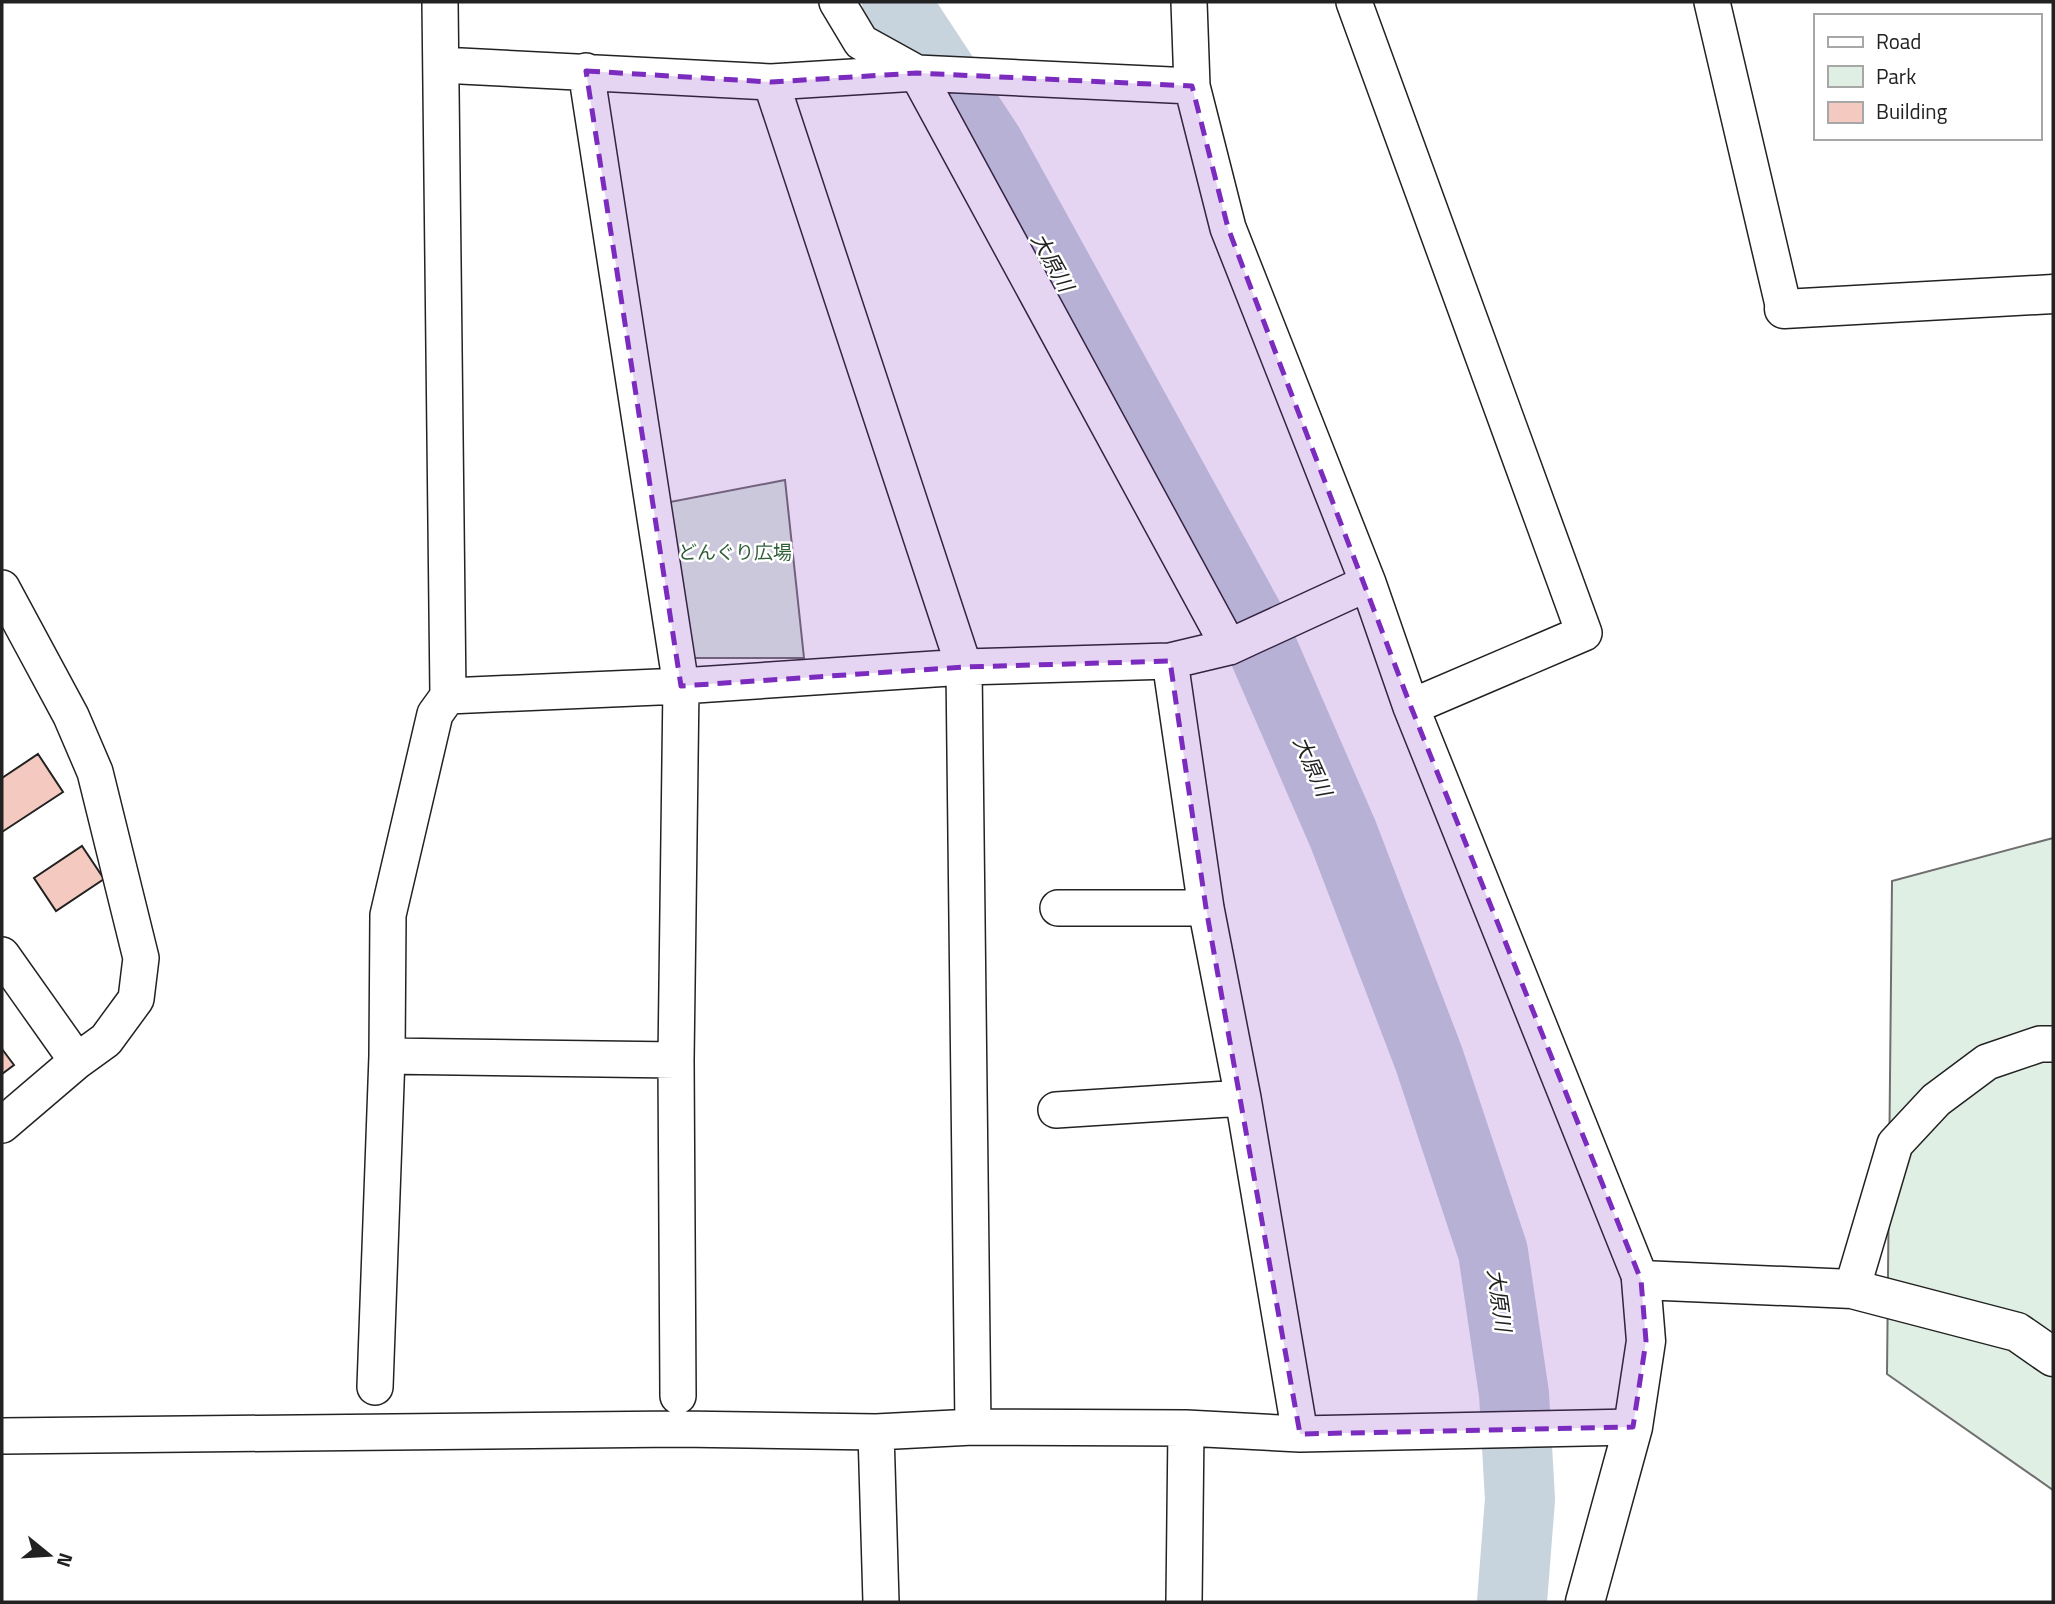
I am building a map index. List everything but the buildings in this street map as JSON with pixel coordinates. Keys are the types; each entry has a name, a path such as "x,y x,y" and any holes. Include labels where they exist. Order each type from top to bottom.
{"street":[{"path":"375,1387 387,1056 388,915 435,713 448,696 440,2"},
{"path":"837,2 860,42 917,73 1229,647"},
{"path":"1354,2 1584,633 1411,708"},
{"path":"1712,2 1784,309 2053,294"},
{"path":"1196,6 1192,86 1228,228 1368,583 1411,708 1641,1280 1646,1341 1633,1427 1585,1602"},
{"path":"441,65 771,82 917,73 1192,86"},
{"path":"586,71 681,686 676,1060 678,1396"},
{"path":"771,82 964,667 973,1427"},
{"path":"448,696 681,686 964,667 1170,661 1229,647 1368,583"},
{"path":"2,588 71,716 95,772 141,958 136,999 106,1040 2,1125"},
{"path":"1170,661 1206,908 1243,1098 1300,1434"},
{"path":"1058,908 1206,908"},
{"path":"2,955 77,1061"},
{"path":"1852,1289 1895,1144 1937,1100 1987,1062 2040,1044 2053,1044"},
{"path":"387,1056 676,1060"},
{"path":"1056,1110 1243,1098"},
{"path":"1641,1280 1852,1289 2017,1332 2053,1357"},
{"path":"2,1436 679,1429 876,1432 973,1427 1186,1428 1300,1434 1633,1427"},
{"path":"1184,1602 1186,1428"},
{"path":"876,1432 881,1602"}],"highlighted area":[{"path":"586,71 771,82 917,73 1192,86 1228,228 1411,707 1641,1280 1646,1341 1633,1427 1300,1434 1206,908 1170,661 964,667 681,686"}],"green space":[{"name":"どんぐり広場","path":"785,480 804,658 694,658 670,502"},
{"path":"2053,838 2053,1490 1887,1374 1892,881"}],"waterway":[{"name":"大原川","path":"897,2 990,147 1251,622 1343,834 1429,1059 1493,1252 1514,1394 1520,1499 1512,1602"}]}
